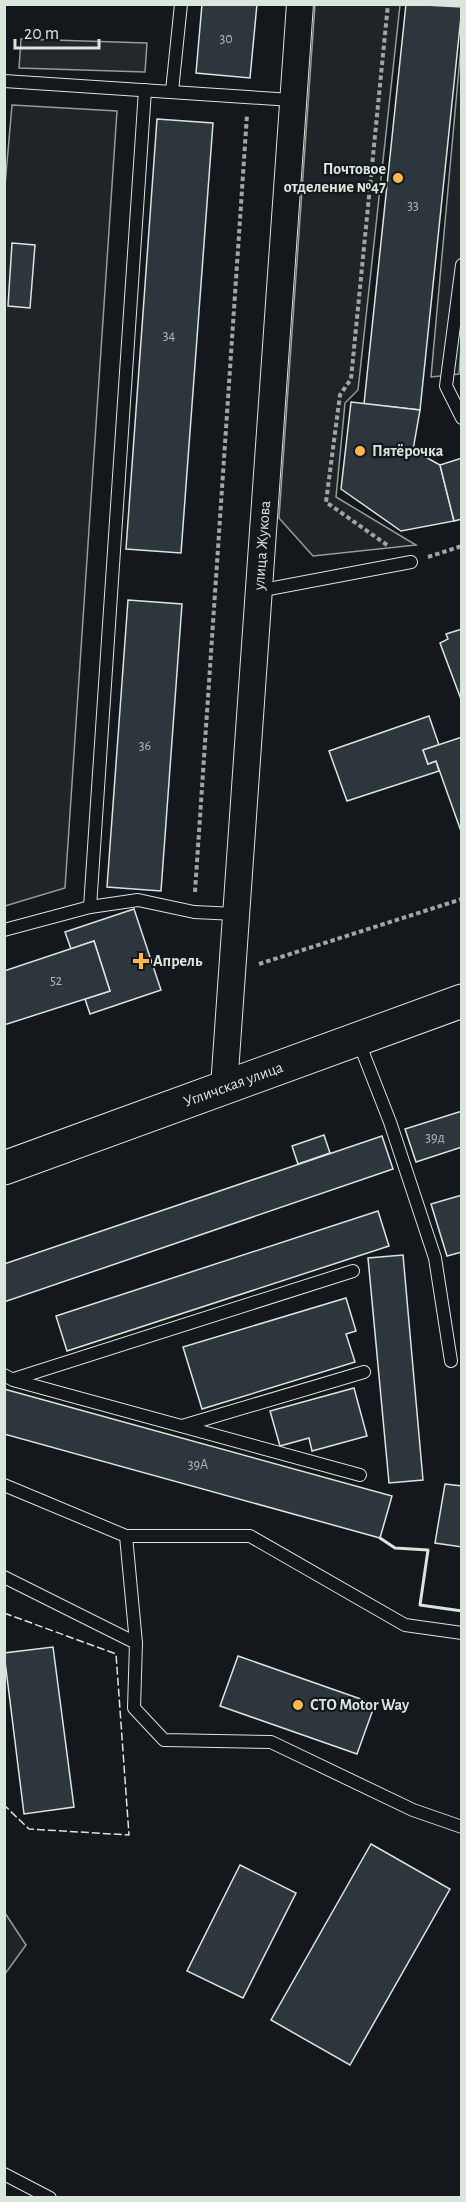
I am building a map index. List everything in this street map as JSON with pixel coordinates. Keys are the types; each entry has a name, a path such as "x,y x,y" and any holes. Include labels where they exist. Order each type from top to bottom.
{"main road":[{"name":"Угличская улица","path":"4,1168 462,1001"}],"street":[{"name":"улица Жукова","path":"224,1087 300,4"}],"lane":[{"path":"172,91 181,4"},
{"path":"4,81 292,100"},
{"path":"90,907 145,90"},
{"path":"462,265 446,386 462,418"},
{"path":"258,591 411,562"},
{"path":"4,930 90,907 138,900 194,912 236,914"},
{"path":"357,1039 390,1122 435,1258 452,1361"},
{"path":"9,1377 353,1271"},
{"path":"181,1426 364,1371"},
{"path":"9,1377 360,1475"},
{"path":"4,1485 126,1536 250,1536 405,1625 462,1633"},
{"path":"126,1536 136,1643 135,1708 164,1740 271,1742 413,1810 462,1827"},
{"path":"4,1577 136,1643"},
{"path":"4,2174 50,2198"}],"path":[{"path":"388,4 351,380 340,395 326,502 411,562 462,546"},
{"path":"194,912 248,97"},
{"path":"232,972 462,899"}],"shaded area":[{"path":"315,5 400,5 358,390 345,403 336,497 416,545 313,556 279,518"},
{"path":"21,39 147,43 145,72 19,68"},
{"path":"461,46 461,346 459,374 431,377"},
{"path":"12,105 117,111 65,888 5,906 4,197"},
{"path":"5,1913 26,1945 5,1974"}],"building":[{"path":"202,4 257,4 250,78 196,73"},
{"path":"406,4 462,7 420,410 364,404"},
{"path":"157,119 213,123 181,553 126,549"},
{"path":"12,243 35,245 30,308 8,306"},
{"path":"351,402 420,410 413,450 440,465 454,521 401,531 341,489"},
{"path":"462,458 462,519 454,521 440,465"},
{"path":"128,600 182,604 161,891 107,887"},
{"path":"462,629 462,702 440,643 448,639 446,634"},
{"path":"429,716 439,745 423,750 428,764 436,761 439,771 347,801 329,751"},
{"path":"462,737 462,834 436,761 428,764 423,750"},
{"path":"134,909 161,990 90,1014 85,999 110,991 94,941 71,949 65,932"},
{"path":"94,941 110,991 4,1025 4,971"},
{"path":"462,1111 462,1147 416,1162 405,1129"},
{"path":"324,1135 330,1153 298,1164 292,1146"},
{"path":"382,1136 393,1169 4,1302 4,1264"},
{"path":"462,1195 462,1252 447,1256 431,1204"},
{"path":"378,1211 389,1246 67,1351 56,1316"},
{"path":"403,1255 423,1480 389,1483 368,1258"},
{"path":"346,1298 356,1331 346,1334 355,1362 202,1409 183,1347"},
{"path":"354,1388 367,1436 312,1451 309,1438 280,1446 270,1411"},
{"path":"4,1389 392,1496 380,1538 4,1434"},
{"path":"445,1484 462,1486 462,1547 435,1543"},
{"path":"53,1647 74,1807 24,1814 4,1653"},
{"name":"СТО Motor Way","path":"238,1656 375,1704 357,1754 220,1706"},
{"path":"371,1844 450,1889 350,2065 271,2020"},
{"path":"240,1865 296,1893 243,1998 187,1971"}],"fence":[{"path":"4,1613 116,1654 129,1835 29,1829 4,1805"}],"wall":[{"path":"380,1538 395,1548 428,1550 420,1605 462,1611"}],"place":[{"name":"Почтовое отделение №47","path":"398,178"},
{"name":"Пятёрочка","path":"360,451"},
{"name":"Апрель","path":"141,961"},
{"name":"СТО Motor Way","path":"298,1705"}]}
